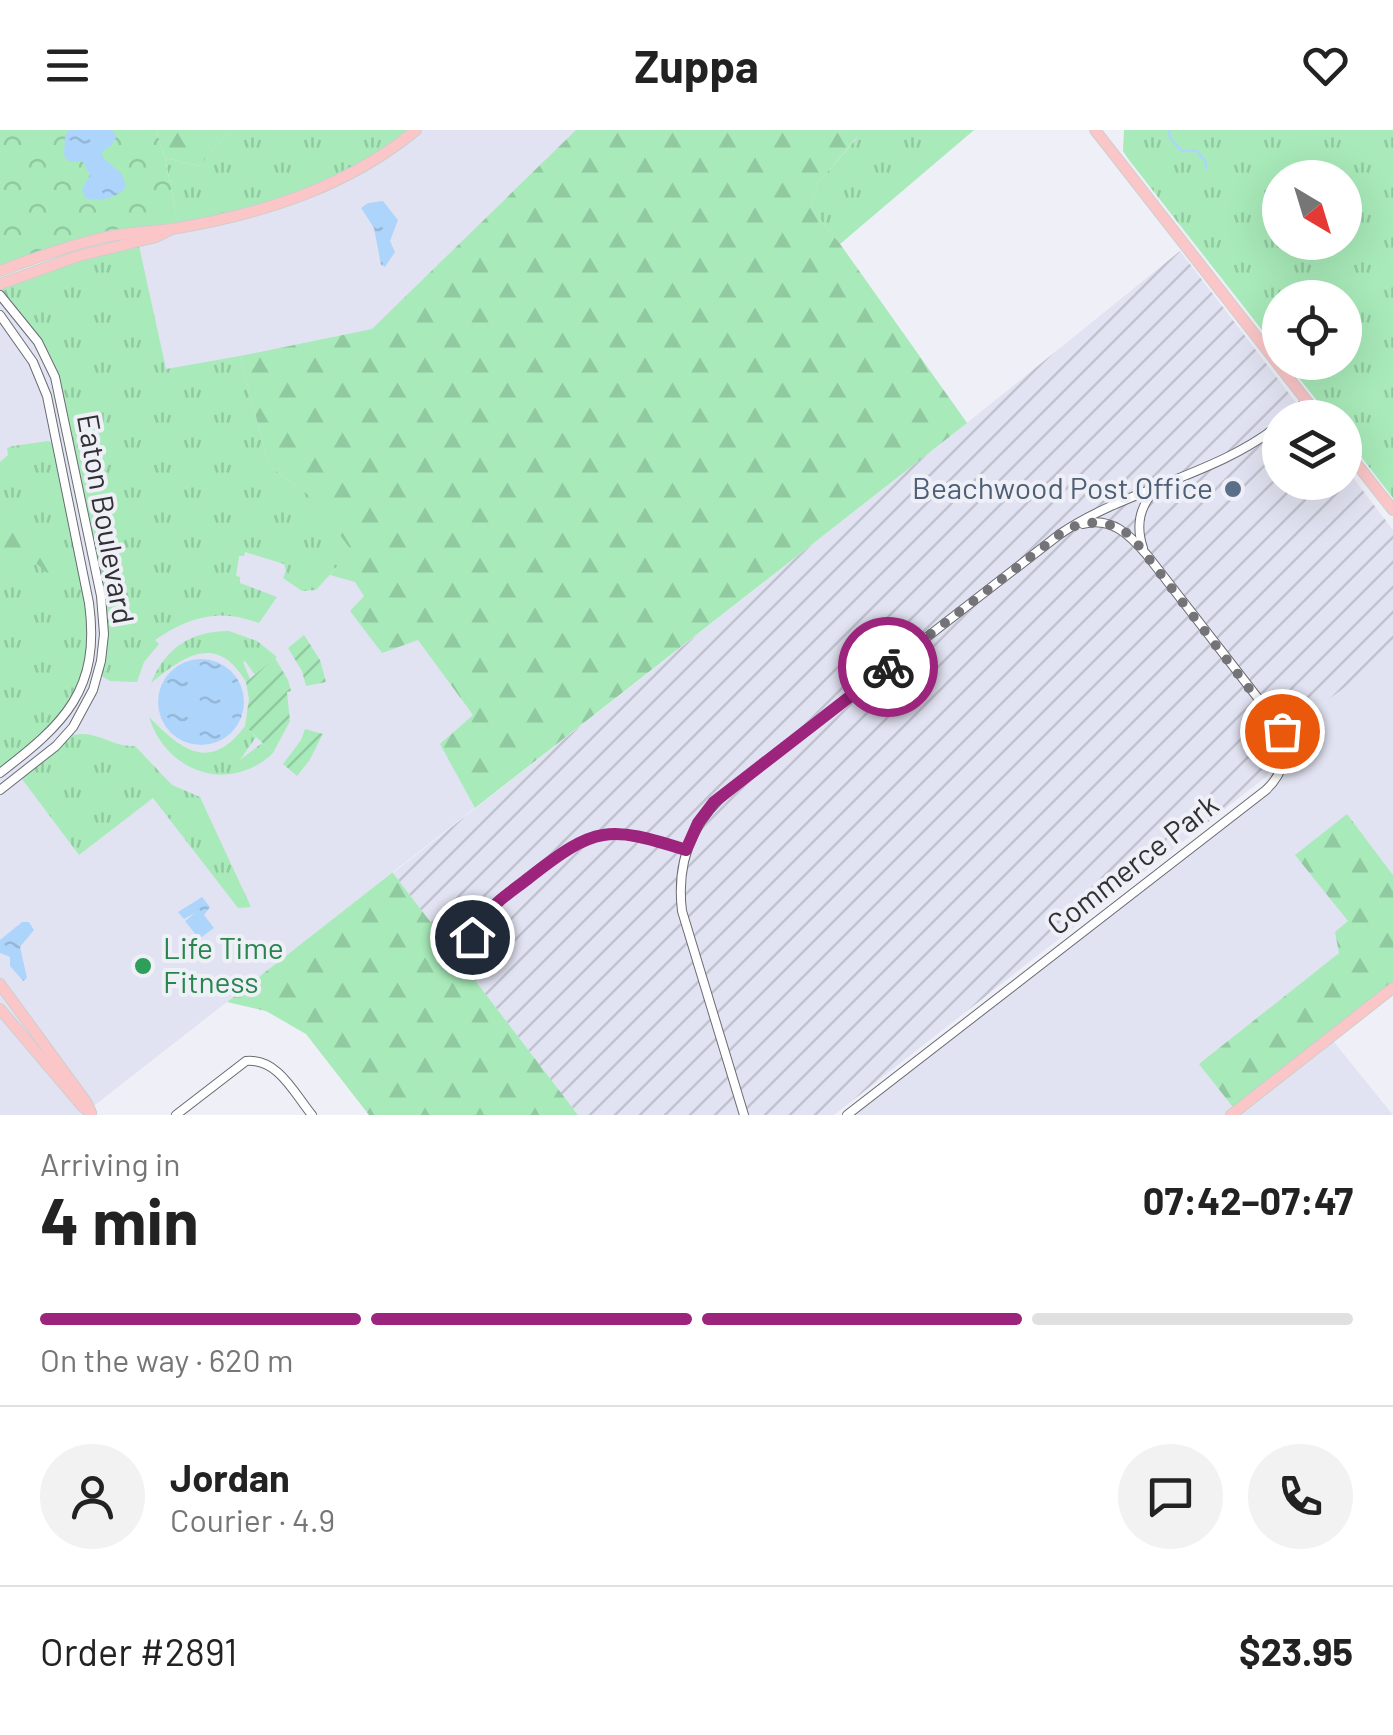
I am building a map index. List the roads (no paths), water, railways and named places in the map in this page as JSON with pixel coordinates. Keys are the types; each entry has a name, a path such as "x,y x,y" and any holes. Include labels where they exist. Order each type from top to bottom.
{"main road":[{"path":"0,284 78,256 298,198 373,161 416,130"},
{"path":"1095,130 1306,400"},
{"path":"0,271 51,251 102,238 153,228 172,229"},
{"path":"1362,471 1393,510"},
{"path":"0,984 88,1103 90,1114"},
{"path":"1230,1115 1393,988"},
{"path":"0,1009 90,1114"}],"street":[{"name":"Eaton Boulevard","path":"0,295 38,342 55,377 101,596 104,634 94,690 73,726 56,746 0,790"},
{"name":"Eaton Boulevard","path":"0,314 33,362 47,396 89,603 92,636 87,668 70,707 50,734 0,773"},
{"path":"744,1115 682,912 680,877 698,823 722,796 1069,528 1262,436"},
{"path":"1146,555 1139,536 1140,516 1148,498 1165,482"},
{"name":"Commerce Park","path":"848,1115 1266,790 1280,774 1285,754 1280,728 1132,537 1112,525 1092,522 1069,528"},
{"path":"484,918 490,908 587,838 634,834 686,850"},
{"path":"177,1115 246,1061 256,1060 275,1068 312,1115"}],"water":[{"path":"69,130 112,130 117,136 103,150 102,157 122,174 126,187 122,191 101,200 85,198 82,189 90,175 83,162 70,162 64,156"},
{"path":"383,201 398,220 390,241 395,252 385,267 381,265 374,228 361,208"},
{"path":"201,659 225,666 237,678 244,702 237,726 225,738 201,745 177,738 165,726 158,702 165,678 177,666"},
{"path":"202,897 210,907 204,915 214,928 199,939 185,921 195,913 184,919 178,912"},
{"path":"22,922 29,922 34,930 20,947 27,978 23,981 10,966 10,957 0,953 0,940"}],"waterway":[{"path":"1169,130 1170,138 1182,151 1197,151 1206,168"}],"place":[{"name":"Beachwood Post Office","path":"1233,489"},
{"name":"Life Time Fitness","path":"143,966"}]}
